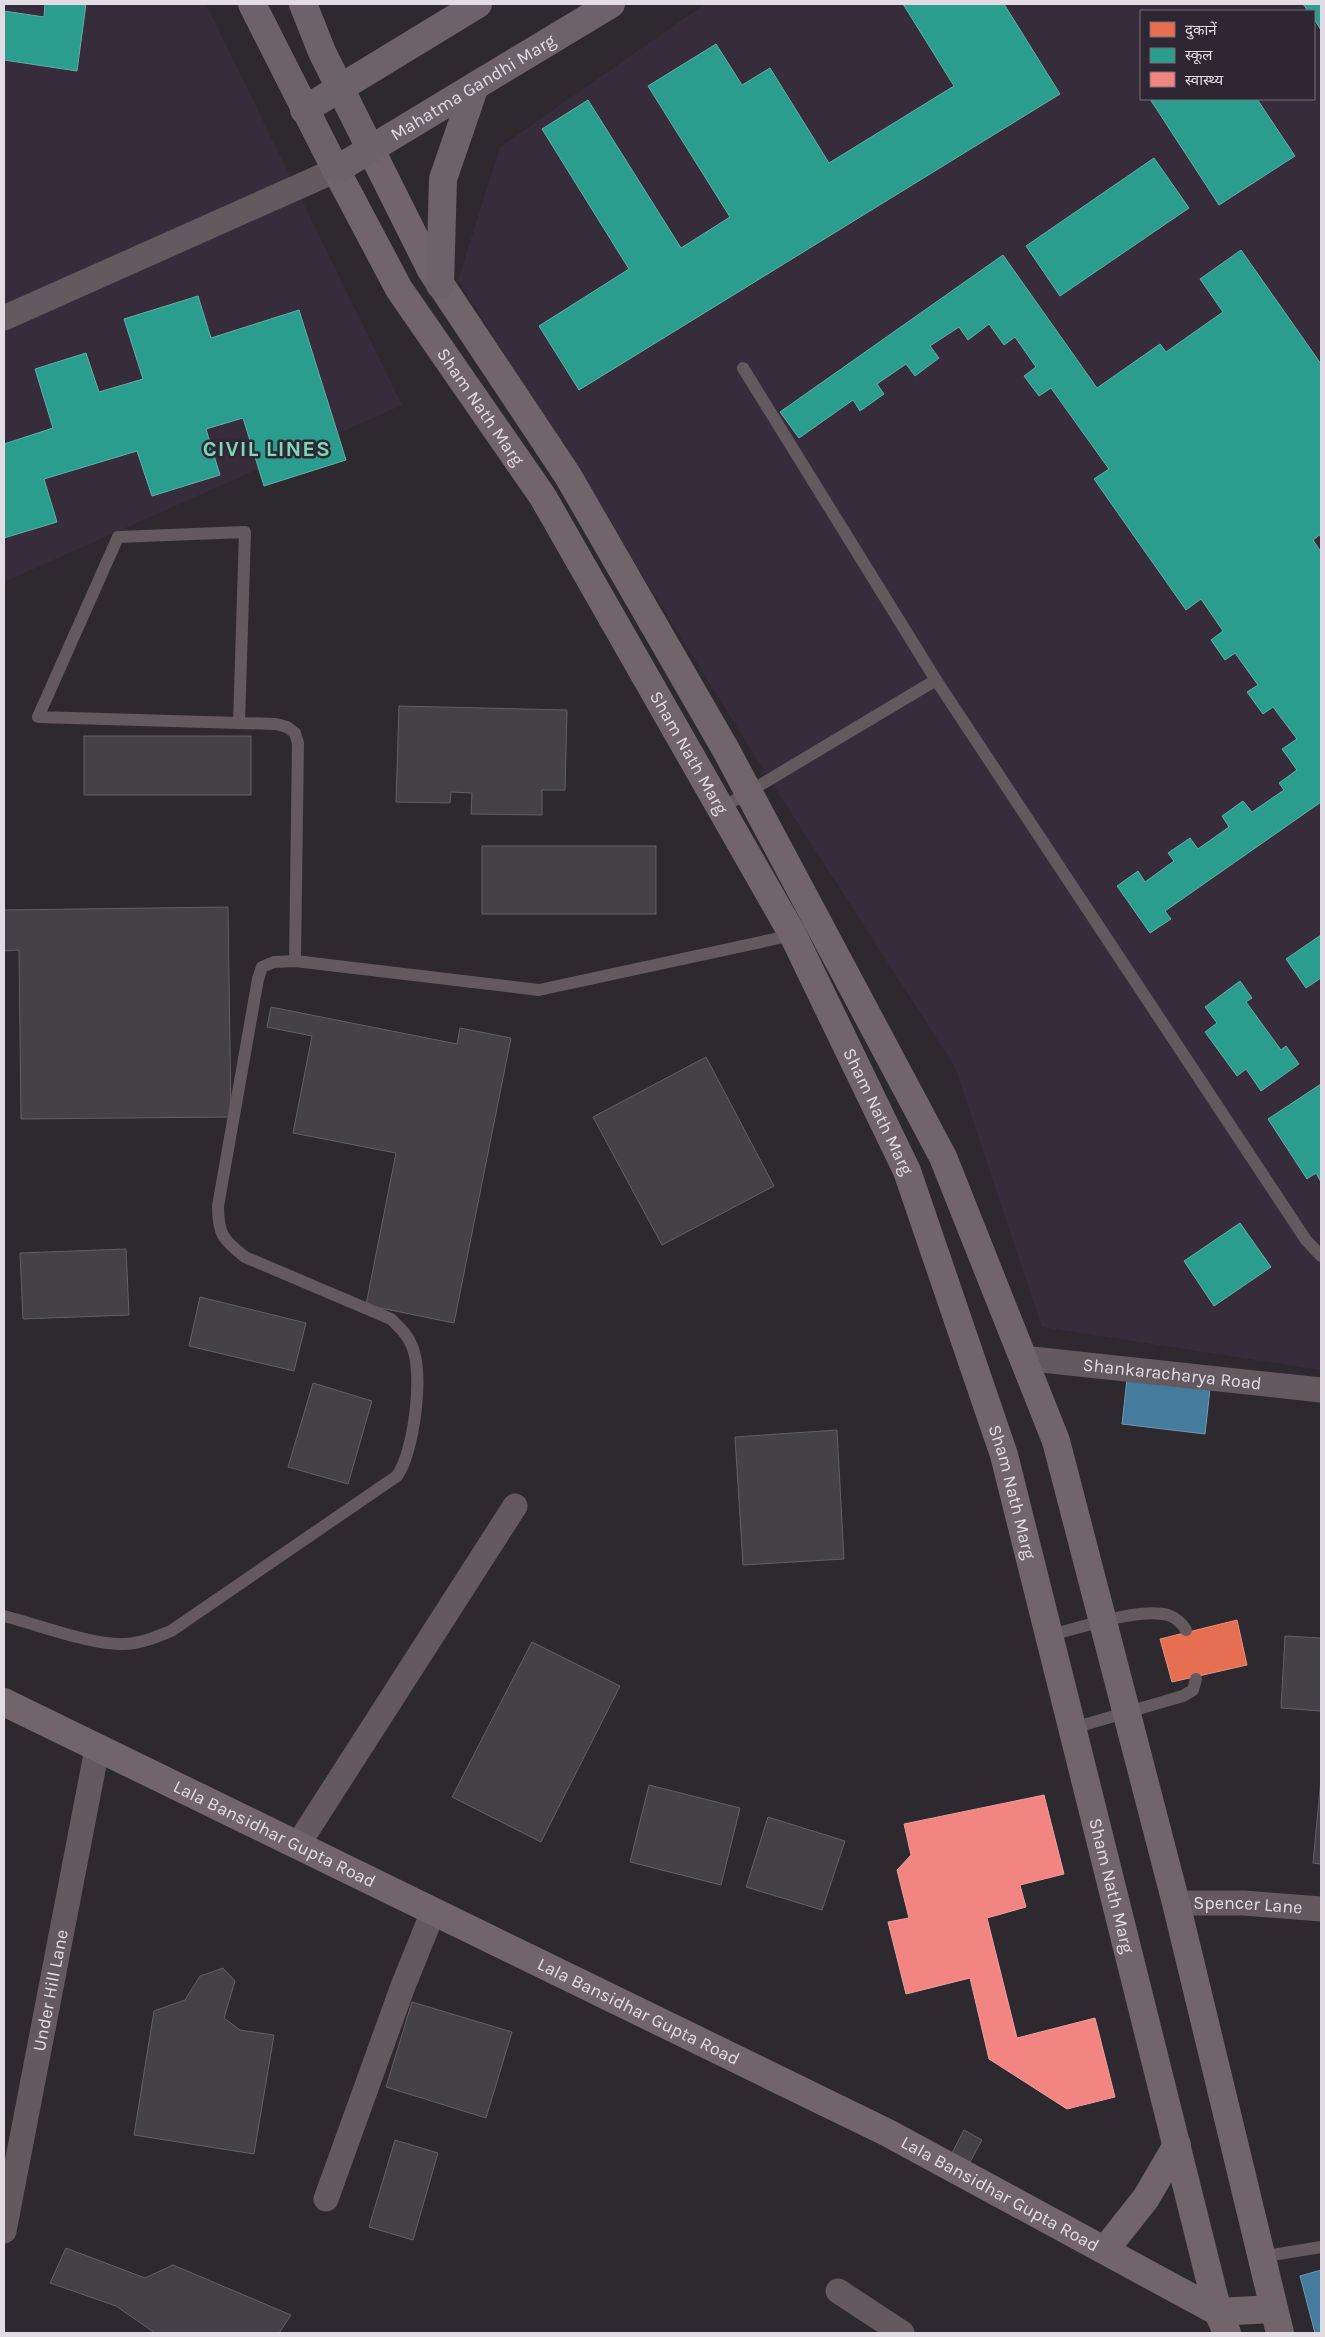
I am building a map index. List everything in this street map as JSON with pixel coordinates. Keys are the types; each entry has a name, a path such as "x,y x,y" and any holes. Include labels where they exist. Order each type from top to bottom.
{"main road":[{"name":"Sham Nath Marg","path":"252,4 304,110 399,289 543,497 793,935 907,1171 1004,1455 1223,2322"},
{"name":"Sham Nath Marg","path":"303,4 322,52 431,270 568,476 749,793 943,1157 1056,1441 1176,1903 1276,2321"},
{"path":"304,110 478,4"},
{"name":"Mahatma Gandhi Marg","path":"336,170 611,4"},
{"path":"440,284 443,179 475,86"},
{"name":"Lala Bansidhar Gupta Road","path":"4,1702 888,2133 1105,2250 1223,2322"},
{"path":"1105,2250 1146,2198 1177,2146"},
{"path":"1223,2322 1276,2321"}],"street":[{"path":"4,318 336,170"},
{"name":"Shankaracharya Road","path":"1023,1358 1321,1390"},
{"path":"297,1846 515,1506"},
{"name":"Under Hill Lane","path":"4,2231 97,1749"},
{"name":"Spencer Lane","path":"1176,1903 1244,1903 1321,1909"},
{"path":"326,2199 403,1986 433,1912"},
{"path":"838,2291 902,2333"}],"lane":[{"path":"743,368 936,680 1301,1232 1321,1256"},
{"path":"239,723 244,532 118,537 38,718 239,723 286,727 294,733 298,743 294,960"},
{"path":"720,809 936,680"},
{"path":"4,1616 99,1642 123,1644 145,1641 171,1632 387,1483 403,1468 407,1457 417,1396 416,1362 405,1332 391,1319 244,1257 225,1242 218,1226 218,1206 258,979 262,967 274,962 294,960 539,990 793,935"},
{"path":"1050,1635 1135,1615 1153,1613 1176,1619 1186,1630"},
{"path":"1073,1728 1127,1714 1188,1694 1196,1685 1196,1679"},
{"path":"1260,2257 1321,2247"}],"shaded area":[{"path":"4,4 206,4 402,405 4,582"},
{"path":"705,4 1321,4 1321,1370 1042,1327 955,1067 770,780 458,280 500,147"}],"building: दुकानें":[{"path":"1237,1620 1247,1665 1172,1682 1160,1639"}],"building: स्कूल":[{"path":"45,4 86,4 77,71 4,60 4,11 44,17"},
{"path":"903,4 1004,4 1060,94 579,390 539,326 629,269 542,129 588,100 681,248 730,217 648,86 716,44 742,85 770,68 829,163 954,86"},
{"path":"1303,4 1321,4 1321,30 1315,21 1315,10 1307,10"},
{"path":"1151,100 1258,100 1295,156 1219,205"},
{"path":"1154,158 1189,208 1060,296 1026,246"},
{"path":"1241,250 1321,364 1321,534 1313,540 1321,552 1321,802 1165,911 1171,919 1150,933 1117,886 1138,871 1145,882 1174,861 1168,853 1190,838 1198,849 1229,827 1222,816 1243,801 1252,812 1284,790 1279,783 1297,770 1282,749 1297,739 1273,707 1263,714 1247,692 1258,685 1235,653 1225,660 1211,640 1223,631 1201,599 1186,610 1094,479 1109,469 1051,388 1039,396 1024,376 1036,367 1015,337 1004,345 989,324 968,340 959,327 930,346 939,358 915,376 906,364 877,384 884,394 860,411 853,400 799,438 780,412 1003,255 1097,388 1160,344 1166,352 1223,312 1200,279"},
{"path":"198,296 211,338 299,310 346,460 264,486 243,418 206,429 220,475 152,496 137,451 44,479 57,522 4,538 4,444 53,428 35,369 86,353 99,392 143,379 124,319"},
{"path":"1321,935 1321,978 1306,988 1286,959"},
{"path":"1240,981 1252,998 1246,1002 1281,1050 1286,1046 1299,1064 1261,1091 1246,1069 1237,1076 1205,1032 1217,1023 1205,1007"},
{"path":"1321,1084 1321,1182 1316,1173 1307,1179 1268,1119"},
{"path":"1240,1223 1271,1267 1214,1306 1184,1261"}],"building: स्वास्थ्य":[{"path":"1044,1795 1064,1874 1020,1885 1026,1907 987,1918 1017,2038 1095,2018 1115,2097 1067,2109 989,2059 970,1978 906,1994 888,1922 909,1918 897,1870 911,1855 904,1824"}],"building: सार्वजनिक":[{"path":"1127,1379 1210,1389 1205,1434 1122,1424"},
{"path":"1321,2270 1321,2333 1315,2333 1300,2276"}],"building: अन्य":[{"path":"399,706 567,710 565,790 542,790 542,815 471,814 472,793 451,792 450,803 396,802"},
{"path":"84,736 251,736 251,795 84,795"},
{"path":"482,846 656,846 656,914 482,914"},
{"path":"228,907 231,1117 21,1119 19,950 4,951 4,910"},
{"path":"271,1007 457,1044 460,1028 511,1038 454,1323 366,1305 396,1153 293,1133 312,1036 267,1027"},
{"path":"706,1057 774,1186 662,1245 593,1117"},
{"path":"126,1249 129,1315 23,1319 20,1253"},
{"path":"200,1297 306,1323 294,1371 189,1346"},
{"path":"313,1383 372,1401 348,1484 288,1467"},
{"path":"837,1430 844,1559 743,1565 735,1437"},
{"path":"1285,1636 1321,1638 1321,1711 1281,1708"},
{"path":"532,1642 620,1686 541,1842 452,1797"},
{"path":"1321,1779 1321,1864 1313,1863"},
{"path":"649,1785 740,1808 721,1885 630,1862"},
{"path":"768,1817 845,1841 822,1910 746,1887"},
{"path":"223,1968 235,1981 224,2018 240,2030 274,2035 254,2154 134,2135 154,2011 185,2000 200,1976"},
{"path":"412,2002 512,2032 486,2118 386,2087"},
{"path":"964,2130 982,2140 970,2162 952,2153"},
{"path":"395,2140 438,2153 413,2240 369,2227"},
{"path":"66,2248 145,2278 173,2265 291,2315 279,2333 155,2333 116,2306 50,2283"}],"district":[{"name":"CIVIL LINES","path":"267,449"}]}
